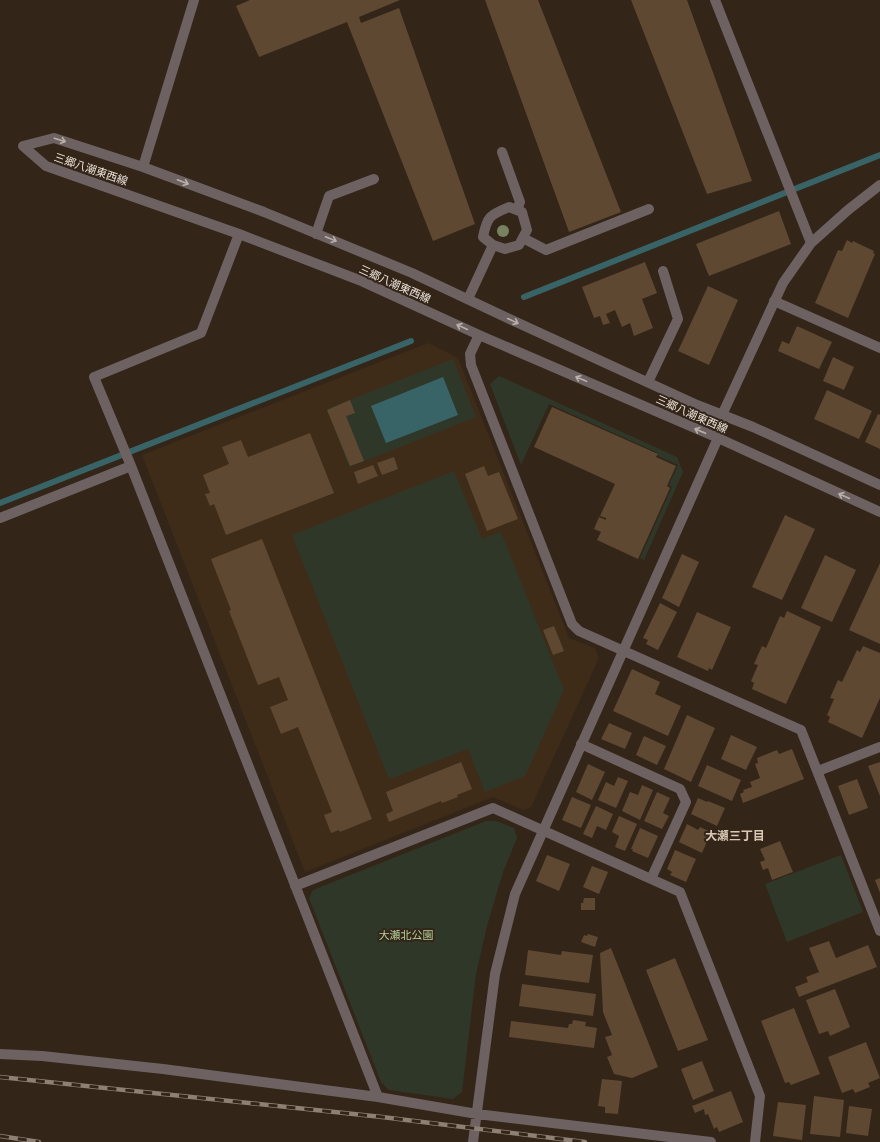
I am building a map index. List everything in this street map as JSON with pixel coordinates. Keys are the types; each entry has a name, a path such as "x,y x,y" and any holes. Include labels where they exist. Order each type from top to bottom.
{"street":[{"path":"143,167 194,0"},
{"path":"715,0 811,243"},
{"name":"三郷八潮東西線","path":"880,485 696,405 412,273 264,212 143,167 54,138 23,146 46,166 239,234 359,280 480,335 718,438 880,512"},
{"path":"502,152 520,202 517,210"},
{"path":"316,234 329,196 374,179"},
{"path":"473,1142 498,960 515,894 542,830 718,438 722,415 783,283 811,243 848,210 880,185"},
{"path":"509,207 517,210 522,212 527,230 519,245 505,248 493,245 483,237 486,224 492,214 509,207"},
{"path":"523,238 546,250 649,209"},
{"path":"239,234 201,333 94,377 123,445 378,1097"},
{"path":"468,299 493,245"},
{"path":"648,382 678,319 663,271"},
{"path":"774,301 880,348"},
{"path":"480,335 470,354 471,365 572,624 579,631 622,651 801,730 880,931"},
{"path":"0,518 131,466"},
{"path":"581,744 680,789 686,802 651,879"},
{"path":"818,771 880,747"},
{"path":"295,886 493,808 680,892 760,1096 755,1142"},
{"path":"0,1054 42,1056 163,1069 378,1097 476,1114 711,1142"}],"shaded area":[{"path":"428,343 458,358 569,638 595,648 599,658 531,807 523,810 493,797 305,872 142,455"}],"green space":[{"path":"453,359 476,417 349,467 327,409"},
{"path":"499,376 677,457 683,472 644,560 640,558 672,487 669,485 678,465 658,456 658,453 549,404 521,465 490,384"},
{"path":"454,471 482,539 501,532 564,690 525,776 485,792 468,749 389,779 292,535"},
{"name":"大瀬北公園","path":"486,821 496,821 514,828 517,838 503,872 487,926 476,974 462,1092 453,1099 389,1090 381,1082 309,898 313,890"},
{"path":"841,855 863,912 787,942 765,884"}],"water":[{"path":"443,377 458,415 386,443 371,406"}],"building":[{"path":"250,0 400,0 359,17 361,23 399,8 475,224 433,241 347,22 259,57 236,6"},
{"path":"485,0 538,0 621,212 569,232"},
{"path":"631,0 687,0 752,181 707,194"},
{"path":"779,211 791,244 709,276 696,244"},
{"path":"847,240 852,243 853,241 874,251 873,253 875,254 848,318 815,303 838,250 842,251"},
{"path":"645,262 657,293 642,299 653,328 634,336 630,323 622,327 615,310 606,314 610,323 603,325 600,316 594,318 582,287"},
{"path":"708,286 738,300 709,365 678,351"},
{"path":"797,326 832,342 819,369 778,351 782,341 789,344"},
{"path":"833,357 854,367 844,390 823,381"},
{"path":"827,390 872,411 859,439 814,419"},
{"path":"350,400 355,413 346,416 364,461 350,466 327,410"},
{"path":"552,407 658,454 656,457 676,466 667,486 670,488 638,559 597,540 601,532 594,529 599,517 606,520 606,518 600,516 615,484 534,447"},
{"path":"878,414 880,415 880,449 865,442"},
{"path":"310,433 334,493 226,535 214,504 210,506 205,494 210,493 203,475 229,464 222,447 241,440 248,457"},
{"path":"394,457 398,469 382,475 377,463"},
{"path":"373,465 378,476 358,484 354,472"},
{"path":"484,466 488,476 499,472 518,519 487,531 465,474"},
{"path":"785,515 815,529 782,600 752,587"},
{"path":"262,539 372,819 340,832 339,830 331,833 324,815 332,812 298,727 281,734 270,707 288,700 279,677 258,685 229,611 231,610 211,559"},
{"path":"682,554 699,562 679,607 662,598"},
{"path":"825,555 856,570 832,622 801,608"},
{"path":"880,563 880,644 849,630"},
{"path":"660,603 677,612 658,650 646,644 648,640 643,638"},
{"path":"787,611 821,627 786,704 752,689 754,683 751,681 758,665 754,664 762,646 766,648 780,616 784,618"},
{"path":"697,612 731,627 712,670 709,668 708,671 677,657"},
{"path":"554,626 564,651 553,655 543,630"},
{"path":"863,646 880,653 880,698 862,738 828,722 830,717 827,715 834,699 830,698 838,680 842,682 857,650 860,652"},
{"path":"632,669 660,682 655,694 681,706 668,736 613,711"},
{"path":"687,715 715,728 691,782 664,769"},
{"path":"609,723 632,733 625,749 601,739"},
{"path":"731,735 757,747 746,770 721,759"},
{"path":"644,736 666,746 657,765 636,755"},
{"path":"792,749 804,779 743,803 740,794 744,792 743,790 752,787 750,782 760,778 755,764 758,763 757,758 777,750 779,754"},
{"path":"461,762 472,789 457,795 458,797 442,803 441,801 389,822 386,814 393,811 386,792"},
{"path":"880,762 880,796 868,766"},
{"path":"588,764 605,772 592,800 576,792"},
{"path":"707,765 741,780 732,801 698,786"},
{"path":"618,777 628,781 616,808 598,800 606,782 614,786"},
{"path":"857,779 868,808 849,815 838,786"},
{"path":"642,785 653,790 640,820 622,811 630,792 638,795"},
{"path":"657,792 670,798 663,813 669,816 662,829 644,821"},
{"path":"572,797 591,805 581,828 562,820"},
{"path":"698,798 725,808 717,826 691,814"},
{"path":"596,806 613,814 606,830 597,826 592,838 583,834"},
{"path":"619,816 637,824 625,851 615,847 619,836 612,832"},
{"path":"687,824 698,830 700,827 711,832 702,853 679,842"},
{"path":"640,828 658,836 648,858 632,851 633,849 631,849"},
{"path":"780,841 793,872 772,880 768,868 763,870 760,862 765,860 760,849"},
{"path":"675,850 696,859 686,882 670,875 672,872 667,869"},
{"path":"547,855 570,864 559,891 536,881"},
{"path":"592,866 608,872 599,894 583,887"},
{"path":"880,878 880,893 875,880"},
{"path":"584,898 595,898 595,910 581,910 581,903 583,903"},
{"path":"588,934 598,937 595,947 581,942 584,935 587,936"},
{"path":"829,941 836,958 868,945 877,967 799,997 795,987 808,982 806,977 819,972 809,948"},
{"path":"611,948 658,1067 632,1078 614,1074 607,1057 612,1055 605,1037 612,1035 603,1012 600,953"},
{"path":"528,950 561,955 562,951 593,955 589,983 525,975"},
{"path":"675,958 708,1040 678,1051 646,970"},
{"path":"522,984 596,994 593,1016 519,1006"},
{"path":"835,989 850,1027 830,1036 828,1031 819,1034 806,1000"},
{"path":"794,1008 820,1074 791,1085 789,1082 785,1083 761,1021"},
{"path":"573,1020 586,1022 585,1026 597,1028 594,1048 509,1037 511,1021 568,1028 569,1024 572,1024"},
{"path":"866,1042 880,1078 868,1083 870,1087 855,1093 853,1089 842,1093 828,1057"},
{"path":"702,1061 714,1091 693,1100 681,1069"},
{"path":"602,1079 622,1081 618,1114 605,1113 605,1107 598,1106"},
{"path":"731,1091 743,1122 719,1132 717,1127 714,1129 708,1114 705,1115 704,1109 695,1113 692,1106"},
{"path":"814,1096 844,1100 840,1137 810,1134"},
{"path":"778,1102 806,1105 802,1140 773,1136"},
{"path":"849,1106 872,1109 868,1136 846,1133"}],"waterway":[{"path":"524,297 880,155"},
{"path":"0,503 411,341"}],"railway":[{"path":"0,1077 382,1117 585,1142"},
{"path":"0,1136 39,1142"}],"district":[{"name":"大瀬三丁目","path":"735,835"}]}
